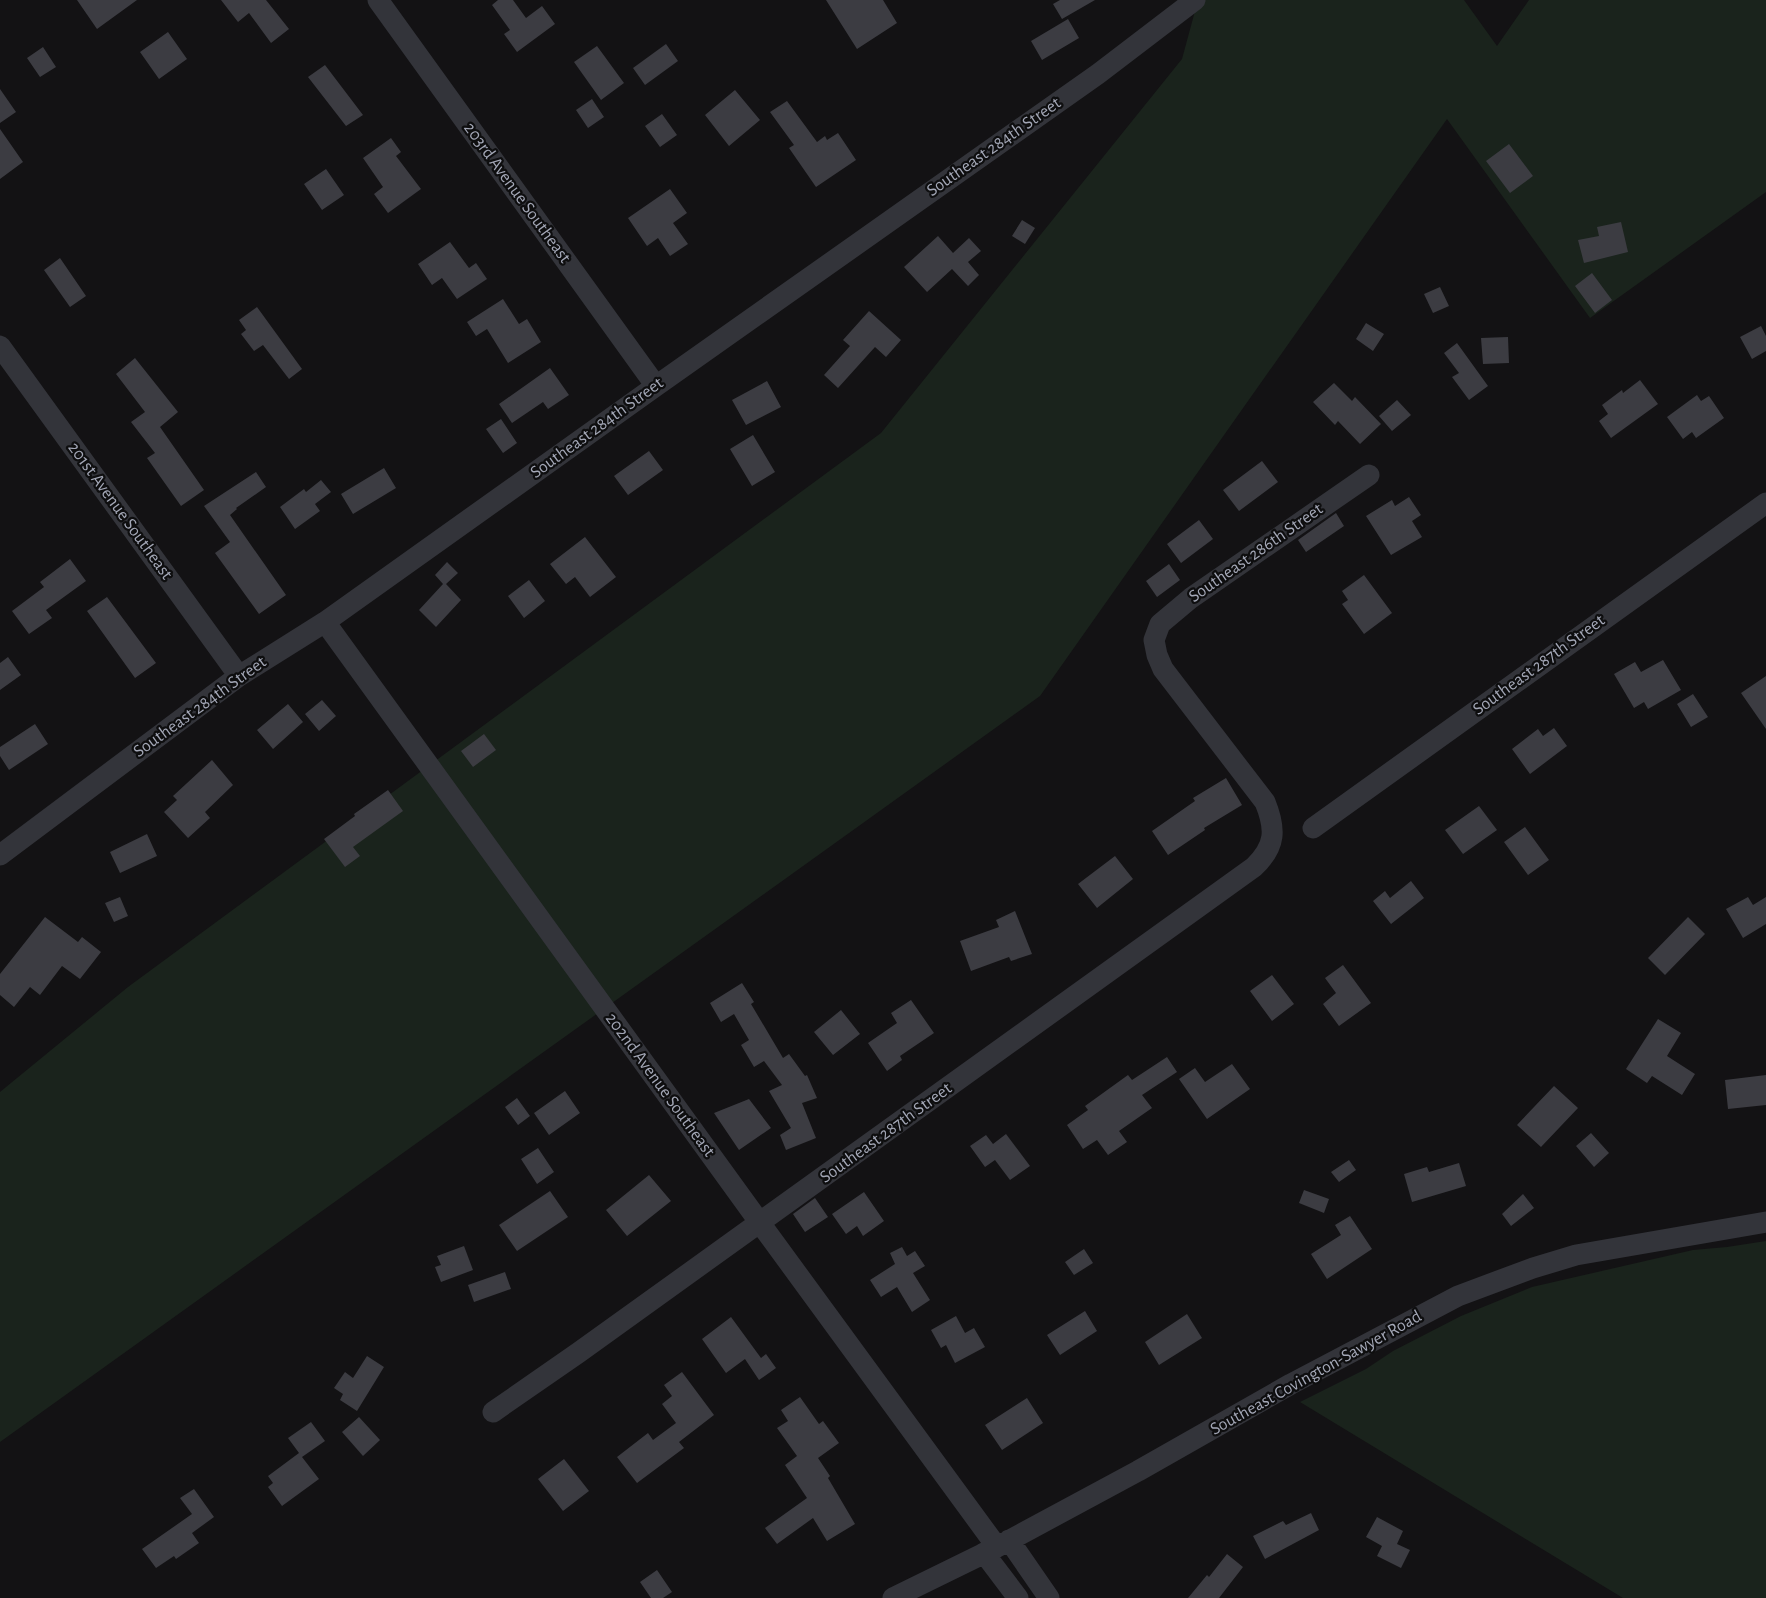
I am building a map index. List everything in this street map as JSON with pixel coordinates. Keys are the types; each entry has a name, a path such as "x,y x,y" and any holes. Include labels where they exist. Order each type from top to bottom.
{"street":[{"name":"203rd Avenue Southeast","path":"378,0 656,386"},
{"name":"Southeast 284th Street","path":"0,855 239,676 325,622 1089,81 1195,0"},
{"name":"201st Avenue Southeast","path":"0,346 239,676"},
{"name":"Southeast 286th Street","path":"1270,846 1271,818 1264,802 1163,669 1154,640 1160,624 1191,598 1369,475"},
{"name":"Southeast 287th Street","path":"1313,828 1766,503"},
{"name":"202nd Avenue Southeast","path":"325,622 997,1546 1048,1598"},
{"name":"Southeast 287th Street","path":"494,1412 1254,867 1265,857 1270,846"},
{"name":"Southeast Covington-Sawyer Road","path":"893,1598 1138,1471 1291,1384 1458,1296 1533,1268 1576,1255 1766,1222"},
{"name":"202nd Avenue Southeast","path":"997,1546 1018,1598"}],"shaded area":[{"path":"1198,0 1464,0 1497,46 1529,0 1766,0 1766,192 1590,318 1447,119 1040,696 0,1442 0,1092 128,987 881,433 1182,59"},
{"path":"1766,1241 1766,1598 1623,1598 1300,1402 1366,1369 1393,1351 1461,1316 1532,1287 1693,1250"}],"building":[{"path":"77,0 137,0 97,29"},
{"path":"221,0 266,0 289,29 271,43 249,13 238,22"},
{"path":"498,0 513,0 526,18 542,6 555,24 517,52 504,34 510,30 492,5"},
{"path":"826,0 883,0 897,23 857,49"},
{"path":"1060,0 1095,0 1062,19 1053,4"},
{"path":"1068,19 1079,38 1042,60 1031,41"},
{"path":"168,32 187,59 159,79 140,52"},
{"path":"666,44 678,61 645,85 633,68"},
{"path":"597,46 624,83 601,100 574,62"},
{"path":"43,47 56,67 40,77 27,58"},
{"path":"325,65 363,115 346,126 308,77"},
{"path":"0,89 16,112 0,123"},
{"path":"735,90 760,120 729,146 705,115"},
{"path":"592,99 604,117 588,128 576,110"},
{"path":"787,101 817,142 825,136 827,140 838,133 856,160 816,187 789,148 794,145 770,112"},
{"path":"662,114 677,135 660,147 645,126"},
{"path":"0,129 23,162 0,179"},
{"path":"391,138 401,152 396,156 421,189 388,213 374,194 383,187 363,158"},
{"path":"1509,144 1533,176 1510,193 1486,161"},
{"path":"326,169 344,195 322,210 304,184"},
{"path":"670,189 687,213 673,223 688,244 670,256 658,238 647,246 628,218"},
{"path":"1022,220 1035,228 1025,244 1012,236"},
{"path":"1621,222 1628,252 1584,263 1578,240 1599,236 1597,227"},
{"path":"938,236 953,253 969,238 981,251 968,262 979,275 968,286 952,269 927,292 904,267"},
{"path":"450,242 469,268 476,263 487,279 457,299 442,278 432,285 418,264"},
{"path":"60,258 86,296 70,307 44,270"},
{"path":"1592,273 1612,300 1595,313 1575,286"},
{"path":"1440,287 1449,306 1433,313 1424,294"},
{"path":"503,299 519,324 527,319 541,342 508,363 487,329 476,336 467,322"},
{"path":"257,307 302,369 289,379 263,345 254,351 241,334 246,330 239,320"},
{"path":"869,311 901,340 886,357 875,347 838,388 824,375 850,346 843,340"},
{"path":"1366,323 1384,334 1373,351 1356,339"},
{"path":"1761,326 1766,336 1766,351 1752,359 1740,337"},
{"path":"1508,337 1509,363 1483,364 1481,338"},
{"path":"1457,343 1488,386 1469,400 1452,377 1459,373 1444,353"},
{"path":"135,358 178,412 160,427 204,490 181,506 147,458 155,453 131,422 145,412 116,374"},
{"path":"550,368 569,395 548,409 543,402 512,423 499,404"},
{"path":"1640,380 1658,404 1611,438 1599,421 1608,414 1602,405"},
{"path":"767,381 781,407 746,425 732,400"},
{"path":"1334,383 1352,401 1355,397 1381,424 1360,444 1338,421 1335,425 1313,402"},
{"path":"1697,395 1701,401 1709,396 1724,418 1696,438 1692,432 1683,439 1667,417"},
{"path":"1397,400 1411,415 1392,431 1379,416"},
{"path":"501,419 517,443 503,453 486,429"},
{"path":"753,435 775,472 752,486 730,449"},
{"path":"649,451 663,470 628,495 614,476"},
{"path":"1262,461 1278,482 1239,511 1223,490"},
{"path":"384,468 396,488 353,514 341,494"},
{"path":"256,472 266,487 236,508 230,515 286,595 259,614 215,553 230,542 204,506"},
{"path":"321,480 331,492 315,504 320,511 295,529 280,507 304,489 306,492"},
{"path":"1409,497 1421,515 1412,521 1422,537 1391,555 1366,516 1392,500 1395,506"},
{"path":"1336,513 1344,526 1306,552 1298,540"},
{"path":"1199,520 1213,539 1181,563 1167,544"},
{"path":"585,537 616,577 590,597 575,577 566,584 550,564"},
{"path":"70,559 86,581 46,610 52,618 29,634 12,611 44,587 40,582"},
{"path":"447,562 458,573 446,584 461,600 436,627 419,610 443,584 435,575"},
{"path":"1169,564 1180,580 1157,597 1146,581"},
{"path":"1364,575 1392,613 1364,634 1342,604 1348,600 1342,591"},
{"path":"529,580 545,601 524,618 508,596"},
{"path":"107,597 156,663 135,678 87,611"},
{"path":"8,657 21,675 0,690 0,663"},
{"path":"1663,660 1681,690 1648,709 1644,702 1634,708 1614,674 1635,662 1641,672"},
{"path":"1766,676 1766,729 1741,693"},
{"path":"1693,694 1708,717 1691,727 1677,704"},
{"path":"322,700 336,716 319,731 305,714"},
{"path":"288,704 303,722 273,749 257,730"},
{"path":"35,724 48,744 9,770 0,756 0,747"},
{"path":"1554,728 1567,746 1530,774 1512,749 1538,729 1543,736"},
{"path":"484,734 496,750 473,767 461,751"},
{"path":"212,760 233,785 205,812 210,818 188,838 164,812 177,800 173,796"},
{"path":"1226,778 1242,805 1204,828 1205,830 1168,855 1152,831 1195,801 1193,798"},
{"path":"388,790 403,811 353,847 360,856 345,867 324,839"},
{"path":"1479,806 1497,830 1463,854 1445,830"},
{"path":"1525,827 1549,860 1528,875 1504,842"},
{"path":"147,834 157,856 120,873 110,852"},
{"path":"1115,856 1133,879 1097,908 1078,884"},
{"path":"1411,881 1424,898 1391,924 1373,901 1385,891 1390,898"},
{"path":"120,897 128,916 114,922 105,903"},
{"path":"1748,897 1753,905 1766,897 1766,924 1743,938 1726,909"},
{"path":"1015,911 1032,954 1011,961 1009,957 971,971 960,941 999,927 996,920"},
{"path":"45,917 78,942 82,937 101,952 80,979 62,966 40,995 30,987 14,1007 0,995 0,974"},
{"path":"1688,917 1705,934 1665,975 1648,958"},
{"path":"1343,965 1371,1003 1339,1026 1323,1004 1336,993 1325,978"},
{"path":"1272,975 1294,1004 1272,1021 1250,991"},
{"path":"742,983 754,1002 751,1004 783,1058 789,1054 805,1076 807,1075 817,1098 802,1103 816,1138 786,1150 780,1135 791,1128 769,1091 782,1085 764,1061 754,1067 741,1045 749,1040 734,1014 721,1022 710,1003"},
{"path":"911,1000 934,1033 900,1056 902,1060 887,1071 868,1043 897,1023 891,1013"},
{"path":"841,1010 860,1034 833,1055 814,1032"},
{"path":"1658,1019 1681,1033 1667,1056 1695,1074 1682,1095 1652,1076 1647,1083 1626,1069"},
{"path":"1167,1057 1177,1072 1142,1095 1152,1108 1119,1131 1127,1142 1108,1155 1097,1140 1083,1149 1067,1125 1088,1110 1085,1106 1128,1075 1132,1080"},
{"path":"1232,1064 1250,1089 1207,1119 1179,1079 1195,1068 1205,1082"},
{"path":"1766,1075 1766,1105 1728,1109 1725,1080"},
{"path":"1554,1086 1578,1108 1541,1147 1517,1125"},
{"path":"565,1091 580,1113 549,1135 534,1113"},
{"path":"517,1098 530,1116 518,1125 505,1107"},
{"path":"749,1099 771,1128 739,1150 714,1113"},
{"path":"1591,1133 1609,1153 1594,1167 1576,1146"},
{"path":"1006,1134 1030,1166 1010,1180 995,1160 985,1167 970,1146 986,1135 993,1144"},
{"path":"538,1148 554,1172 537,1184 521,1159"},
{"path":"1349,1160 1356,1170 1339,1182 1331,1172"},
{"path":"1459,1163 1466,1186 1412,1202 1404,1174 1427,1167 1429,1172"},
{"path":"649,1175 671,1201 627,1236 606,1210"},
{"path":"1304,1190 1329,1199 1324,1213 1299,1203"},
{"path":"550,1191 568,1217 517,1251 499,1225"},
{"path":"864,1192 884,1221 863,1236 857,1226 846,1234 832,1214"},
{"path":"1523,1194 1534,1208 1511,1226 1502,1214"},
{"path":"815,1198 828,1217 805,1232 793,1214"},
{"path":"1350,1216 1372,1249 1327,1279 1311,1254 1341,1235 1335,1225"},
{"path":"464,1246 473,1270 441,1282 435,1267 441,1265 437,1256"},
{"path":"902,1247 907,1256 915,1251 925,1266 913,1273 930,1300 912,1312 897,1287 881,1297 870,1280 895,1264 890,1253"},
{"path":"1084,1249 1093,1263 1074,1275 1065,1262"},
{"path":"505,1272 511,1289 474,1302 468,1285"},
{"path":"1085,1311 1097,1331 1060,1355 1047,1335"},
{"path":"1187,1314 1202,1338 1159,1365 1145,1342"},
{"path":"956,1316 965,1333 974,1328 985,1347 955,1363 946,1345 941,1348 931,1330"},
{"path":"731,1317 761,1358 766,1354 776,1368 759,1380 745,1359 726,1373 702,1339"},
{"path":"367,1356 384,1367 357,1411 340,1400 343,1394 334,1388 345,1372 353,1378"},
{"path":"682,1372 714,1415 679,1442 684,1448 637,1483 617,1457 648,1433 653,1440 676,1423 662,1404 672,1396 664,1385"},
{"path":"800,1397 819,1424 823,1421 839,1443 818,1458 855,1524 827,1541 813,1518 777,1544 765,1528 807,1498 785,1465 797,1456 777,1428 788,1421 781,1410"},
{"path":"1027,1398 1043,1423 1002,1450 985,1425"},
{"path":"359,1417 380,1440 363,1456 342,1432"},
{"path":"311,1422 325,1441 302,1457 319,1479 282,1506 268,1487 273,1483 268,1476 299,1453 288,1438"},
{"path":"564,1459 589,1491 563,1511 538,1479"},
{"path":"194,1489 214,1517 192,1533 199,1543 176,1559 174,1556 156,1568 142,1549 192,1514 180,1498"},
{"path":"1311,1513 1319,1530 1265,1559 1253,1536 1283,1521 1286,1525"},
{"path":"1377,1517 1403,1531 1397,1544 1410,1550 1401,1568 1377,1556 1382,1546 1366,1537"},
{"path":"1227,1554 1243,1567 1219,1598 1188,1598 1207,1575 1209,1577"},
{"path":"657,1570 672,1592 663,1598 651,1598 640,1582"}]}
